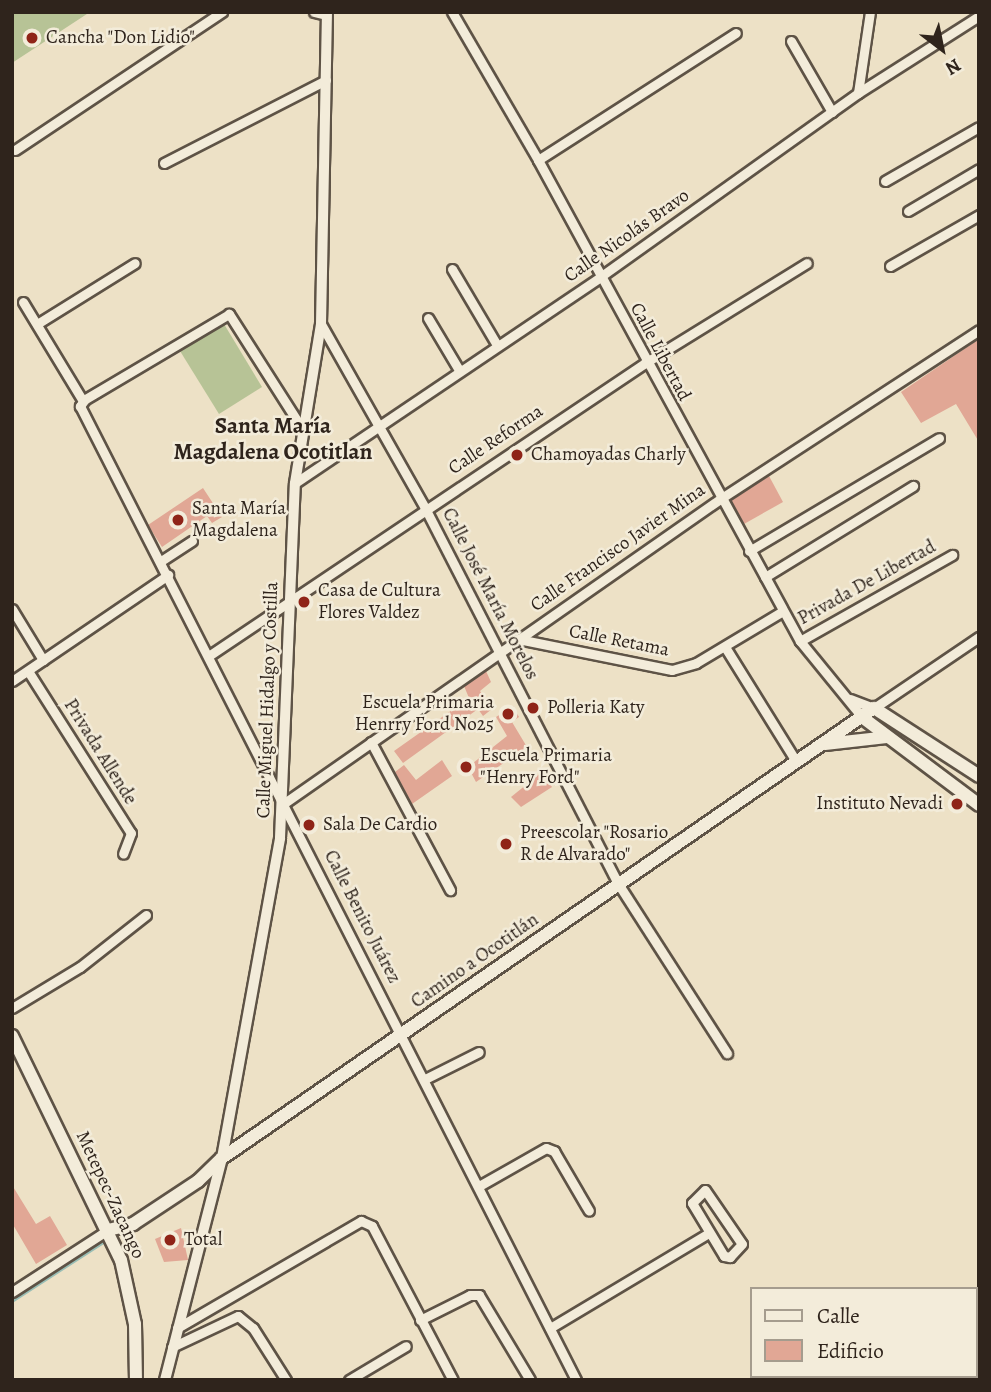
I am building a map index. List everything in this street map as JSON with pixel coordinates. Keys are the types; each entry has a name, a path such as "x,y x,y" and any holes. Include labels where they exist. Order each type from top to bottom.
{"main road":[{"name":"Camino a Ocotitlán","path":"108,1230 133,1224 198,1181 222,1158 874,709"},
{"path":"874,709 979,776"},
{"path":"862,718 979,805"},
{"path":"818,746 889,737"},
{"name":"Metepec-Zacango","path":"12,1036 108,1230 130,1294 136,1380"}],"street":[{"path":"15,150 222,12"},
{"path":"314,12 327,14"},
{"name":"Calle Libertad","path":"452,12 538,160 719,499 800,641 862,718"},
{"path":"858,93 870,12"},
{"name":"Calle Miguel Hidalgo y Costilla","path":"165,1380 222,1158 284,804 295,482 321,324 327,14"},
{"name":"Calle Nicolás Bravo","path":"295,482 379,423 600,277 858,93 979,16"},
{"path":"538,160 736,33"},
{"path":"791,41 832,112"},
{"path":"164,163 326,80"},
{"path":"885,181 979,127"},
{"path":"908,211 979,169"},
{"path":"890,266 979,215"},
{"name":"Calle Reforma","path":"210,655 425,508 645,363 807,262"},
{"path":"37,324 135,263"},
{"path":"452,269 497,345"},
{"name":"Calle Benito Juárez","path":"23,302 84,400 81,410 210,655 576,1380"},
{"path":"84,400 233,315 303,430"},
{"path":"428,318 459,370"},
{"name":"Calle José María Morelos","path":"321,324 425,508 619,885 727,1053"},
{"name":"Calle Francisco Javier Mina","path":"284,804 719,499 979,330"},
{"path":"749,551 939,439"},
{"path":"765,577 913,486"},
{"path":"161,561 192,541"},
{"name":"Privada De Libertad","path":"800,641 952,555"},
{"path":"12,681 168,575"},
{"path":"12,609 43,660"},
{"name":"Calle Retama","path":"518,639 672,670 696,663 783,611"},
{"path":"874,709 979,637"},
{"path":"725,647 796,761"},
{"name":"Privada Allende","path":"29,671 131,833 123,854"},
{"name":"Calle Libertad","path":"848,699 874,709"},
{"path":"371,742 450,890"},
{"path":"12,1008 80,967 146,915"},
{"path":"425,1079 479,1052"},
{"path":"479,1186 546,1148 554,1150 589,1211"},
{"path":"707,1190 743,1248 726,1258 709,1233 691,1201 707,1190"},
{"path":"177,1328 361,1221 372,1226 453,1380"},
{"path":"12,1292 108,1230"},
{"path":"550,1328 709,1233"},
{"path":"420,1320 470,1295 480,1295 530,1380"},
{"path":"173,1347 238,1316 253,1328 286,1380"},
{"path":"355,1378 406,1346"}],"green space":[{"name":"Cancha \"Don Lidio\"","path":"12,12 90,12 12,63"},
{"path":"224,324 262,387 219,414 180,351"}],"building":[{"path":"979,339 979,442 956,404 921,423 901,392"},
{"path":"769,476 783,502 744,524 731,500"},
{"name":"Santa María Magdalena","path":"203,488 222,517 212,523 207,516 162,547 148,525"},
{"path":"486,671 491,682 480,691 492,709 483,716 478,709 403,763 394,751 469,698 464,686"},
{"path":"513,706 519,717 512,722 527,747 476,782 468,767 507,736 496,717"},
{"path":"442,760 452,776 412,804 395,772 404,765 416,780"},
{"path":"542,772 552,787 521,807 511,797"},
{"path":"12,1185 36,1224 50,1216 67,1245 36,1264 12,1223"},
{"path":"181,1228 188,1260 164,1262 155,1239"}],"waterway":[{"path":"12,1301 105,1241"}],"place":[{"name":"Cancha \"Don Lidio\"","path":"32,38"},
{"name":"Chamoyadas Charly","path":"517,455"},
{"name":"Santa María Magdalena","path":"178,520"},
{"name":"Casa de Cultura Flores Valdez","path":"304,602"},
{"name":"Polleria Katy","path":"533,708"},
{"name":"Escuela Primaria Henrry Ford No25","path":"508,714"},
{"name":"Escuela Primaria \"Henry Ford\"","path":"466,767"},
{"name":"Instituto Nevadi","path":"957,804"},
{"name":"Sala De Cardio","path":"309,825"},
{"name":"Preescolar \"Rosario R de Alvarado\"","path":"506,844"},
{"name":"Total","path":"170,1240"}],"district":[{"name":"Santa María Magdalena Ocotitlan","path":"273,439"}]}
